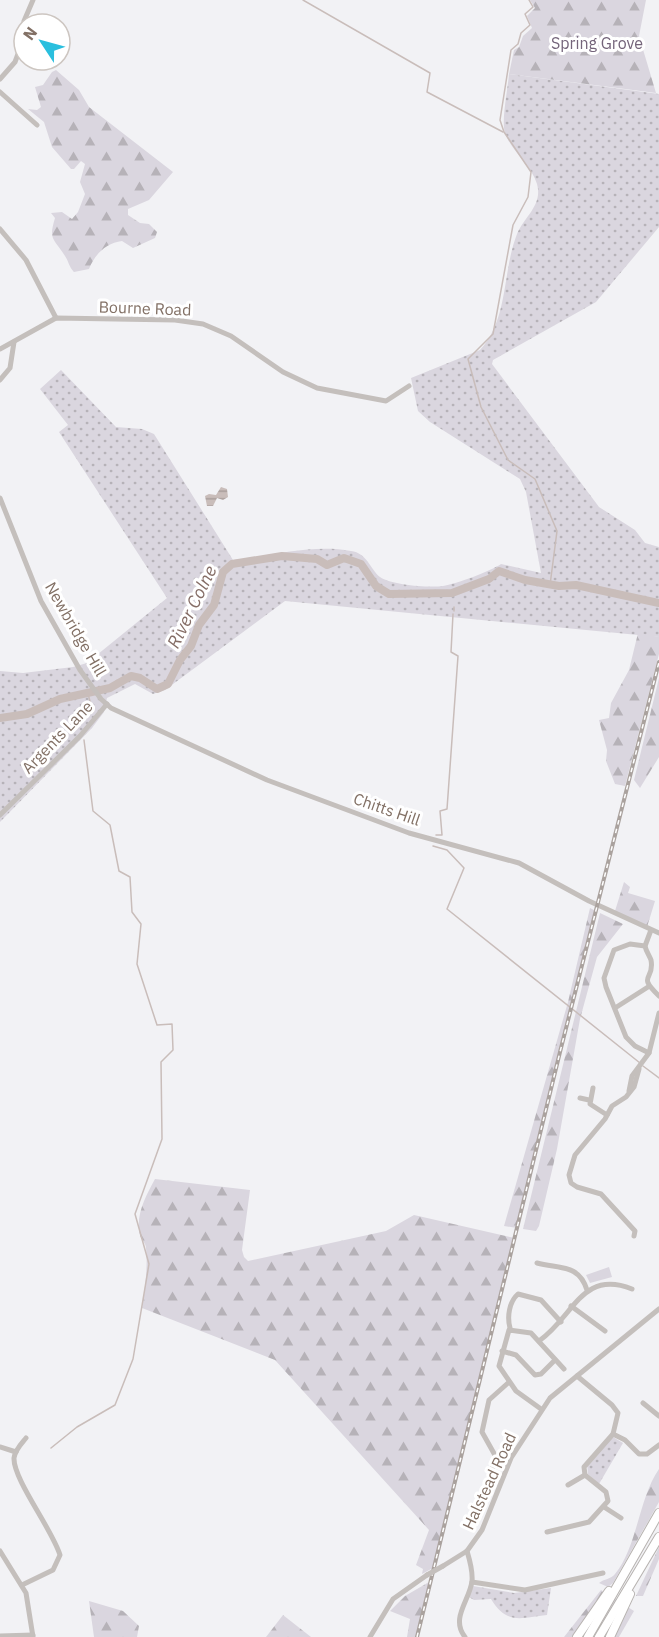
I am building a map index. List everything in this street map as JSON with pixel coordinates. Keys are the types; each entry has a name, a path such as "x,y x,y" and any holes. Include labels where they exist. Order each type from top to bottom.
{"highway":[{"path":"588,1637 659,1512"},
{"path":"599,1637 659,1537"},
{"path":"576,1637 637,1551"},
{"path":"610,1637 642,1566"}],"street":[{"path":"0,79 12,65"},
{"path":"0,92 37,125"},
{"path":"0,229 26,260 57,318 1,348"},
{"name":"Bourne Road","path":"57,318 165,320 203,324 231,336 283,372 307,384 343,395 386,400 409,386"},
{"path":"0,380 10,368 14,342"},
{"path":"1,348 14,350"},
{"name":"Newbridge Hill","path":"0,498 41,601 80,670 107,704"},
{"name":"Argents Lane","path":"0,815 80,736 107,704"},
{"name":"Chitts Hill","path":"107,704 123,715 267,780 409,832 519,863 553,883 659,933"},
{"path":"651,930 645,946 651,962 647,981 648,987 659,996"},
{"path":"645,946 630,944 619,947 611,955 604,982 629,1041 650,1053"},
{"path":"615,1008 648,987"},
{"path":"636,1233 601,1194 577,1187 569,1179 575,1155 612,1106 628,1092 638,1079 642,1066 650,1053 659,1013"},
{"path":"592,1088 589,1100 592,1108 607,1115"},
{"path":"580,1098 589,1100"},
{"path":"537,1263 566,1268 581,1276 588,1290"},
{"path":"539,1341 561,1322 572,1306 588,1290 612,1283 632,1289"},
{"path":"541,1408 508,1383 499,1366 501,1352 510,1328 510,1312 514,1298 518,1294 541,1300 561,1322"},
{"path":"572,1306 605,1331"},
{"name":"Halstead Road","path":"370,1637 387,1605 399,1593 467,1551 486,1523 508,1466 541,1408 577,1376 658,1313"},
{"path":"510,1328 531,1333 564,1369"},
{"path":"501,1352 516,1355 535,1375 541,1374 555,1360"},
{"path":"577,1376 616,1409 617,1420 613,1434 586,1462 585,1475"},
{"path":"486,1487 496,1458 482,1432 489,1400 508,1383"},
{"path":"643,1403 659,1416"},
{"path":"613,1434 625,1440 639,1454 647,1454 659,1445"},
{"path":"22,1585 53,1570 60,1555 55,1539 16,1470 16,1452 26,1438"},
{"path":"0,1447 16,1452"},
{"path":"568,1485 585,1475"},
{"path":"547,1532 589,1522 608,1501 607,1494 585,1475"},
{"path":"604,1507 621,1518"},
{"path":"0,1551 22,1585 30,1610 33,1636 0,1636"},
{"path":"465,1637 459,1622 460,1609 472,1582 467,1551"},
{"path":"472,1582 525,1590 603,1573"}],"green space":[{"name":"Spring Grove","path":"530,0 646,0 639,36 656,93 509,74 514,50 519,47 523,36 532,28 527,16 535,8"},
{"path":"52,72 58,72 79,90 89,107 173,172 149,200 128,209 128,215 140,223 149,224 157,232 155,238 133,248 122,241 111,244 98,254 89,269 74,272 52,235 55,218 51,213 62,212 72,219 78,212 85,194 80,182 85,164 81,161 74,169 71,169 52,147 44,122 28,109 37,110 41,107 35,87 43,85"},
{"path":"509,74 659,94 659,227 596,302 493,360 492,364 599,507 635,530 645,543 659,547 659,637 285,601 165,690 153,694 135,684 107,698 104,712 92,728 0,822 0,671 23,673 87,663 167,598 59,432 68,425 40,389 61,370 116,427 142,429 154,434 233,560 307,550 351,551 361,555 385,580 429,587 456,583 482,574 501,564 541,573 526,492 520,479 430,422 418,411 411,378 480,350 496,324 517,234 535,205 537,184 508,140 504,128"},
{"path":"638,633 659,637 659,654 625,786 615,784 606,761 607,750 599,720 609,718 611,703 629,670"},
{"path":"659,678 659,757 640,788 634,780"},
{"path":"624,882 630,887 628,893 655,901 647,927 615,911"},
{"path":"590,908 596,911 517,1228 504,1226 568,1002"},
{"path":"600,913 623,924 597,957 580,1019 557,1149 539,1226 536,1231 523,1229"},
{"path":"155,1179 250,1190 242,1250 248,1261 386,1231 414,1215 514,1238 433,1568 422,1574 423,1569 416,1565 429,1530 275,1360 142,1308 147,1256 146,1246 140,1235 139,1220 142,1206"},
{"path":"609,1267 612,1277 590,1283 586,1275"},
{"path":"613,1437 623,1443 599,1484 588,1474 587,1464"},
{"path":"659,1469 659,1502 613,1583 608,1587 599,1583 613,1576 622,1563 652,1480"},
{"path":"659,1547 659,1559 643,1596 636,1596"},
{"path":"429,1582 416,1637 407,1637 410,1619 390,1611 405,1596"},
{"path":"473,1586 514,1593 551,1588 547,1615 522,1618 509,1616 503,1613 491,1599 474,1600 469,1597"},
{"path":"601,1590 634,1611 619,1637 564,1637"},
{"path":"89,1601 123,1611 139,1626 137,1637 94,1637"},
{"path":"283,1615 311,1637 266,1637"}],"shaded area":[{"path":"221,487 227,489 228,497 223,500 217,498 213,506 207,506 205,496 216,495"}],"waterway":[{"path":"303,0 430,73 427,92 503,132"},
{"path":"529,0 533,7 525,14 530,25 521,33 518,44 511,50 500,120 504,132 531,172 528,197 513,225 493,334 468,359 481,407 508,460 535,479 557,531 550,585"},
{"name":"River Colne","path":"0,718 27,714 60,699 110,688 131,676 140,678 157,689 168,684 180,660 191,646 199,625 214,605 223,572 232,564 282,556 317,559 327,565 344,558 361,564 376,586 389,594 452,593 489,579 499,571 525,580 559,586 576,585 659,603"},
{"path":"436,835 442,835 440,811 447,809 458,656 451,652 453,614"},
{"path":"88,694 93,712"},
{"path":"51,1448 77,1427 115,1405 133,1359 149,1264 135,1214 162,1139 161,1062 173,1050 172,1024 157,1025 137,964 141,924 132,912 130,877 119,871 110,825 93,811 84,740"},
{"path":"433,846 447,850 464,868 447,909 640,1063"},
{"path":"643,1066 659,1078"}],"railway":[{"path":"417,1637 560,1052 659,662"}]}
